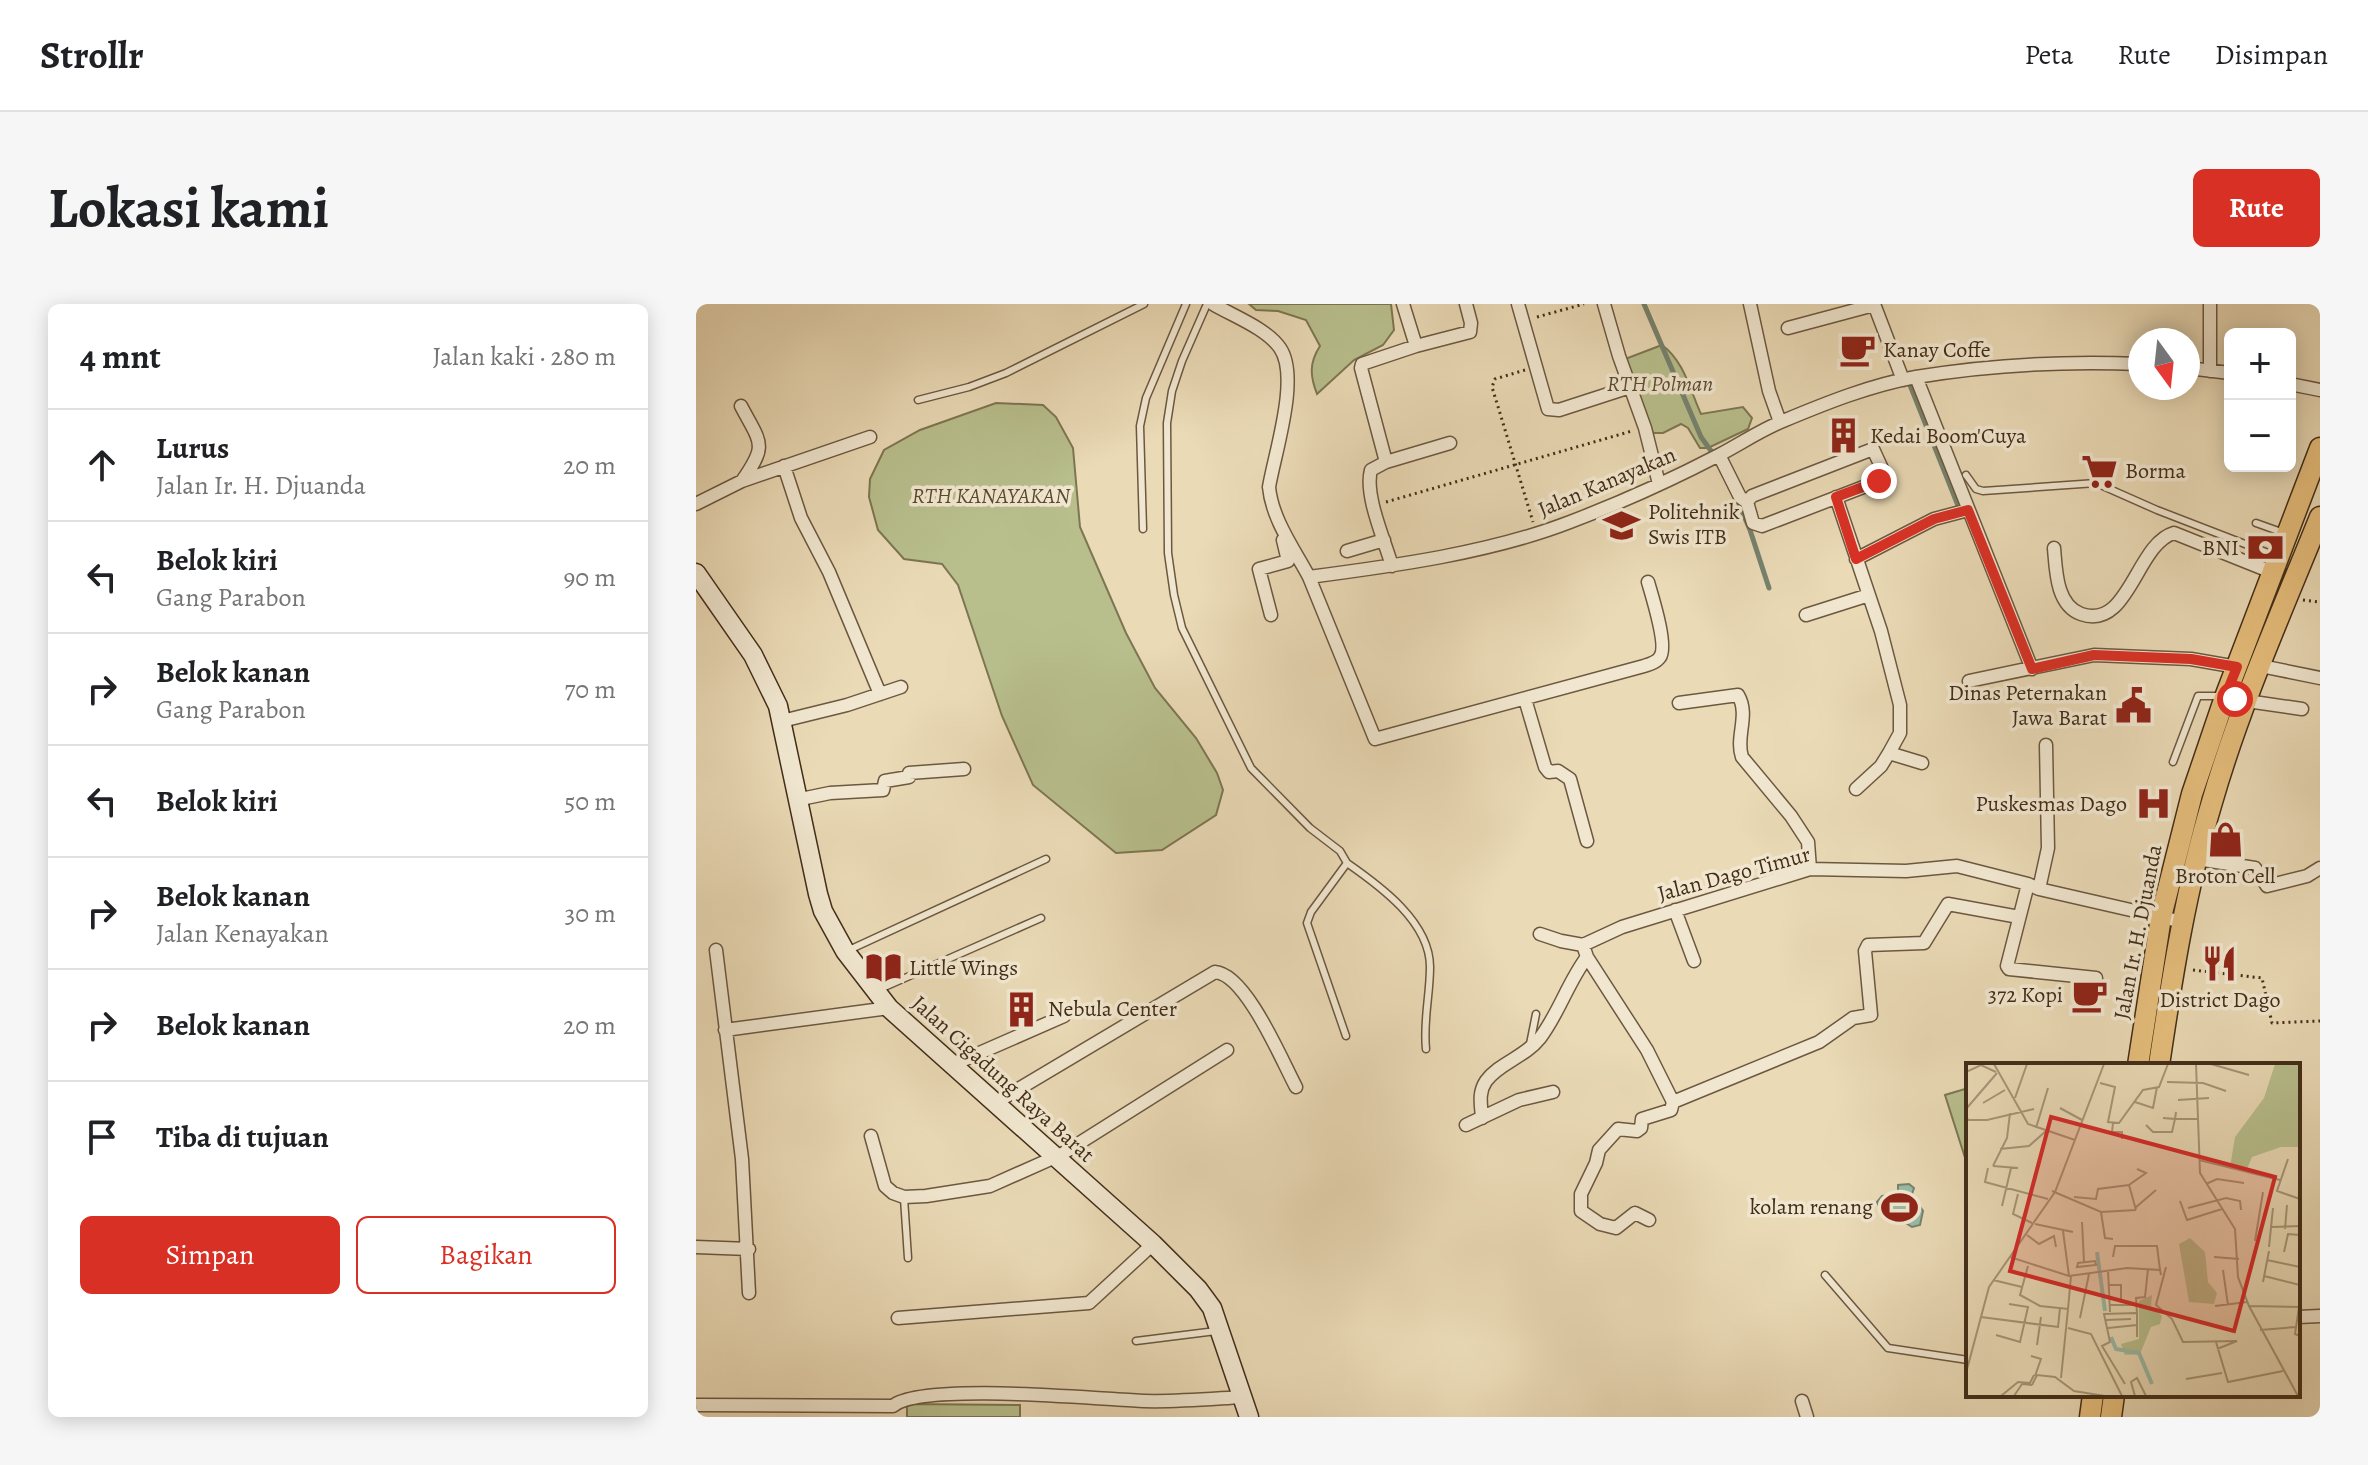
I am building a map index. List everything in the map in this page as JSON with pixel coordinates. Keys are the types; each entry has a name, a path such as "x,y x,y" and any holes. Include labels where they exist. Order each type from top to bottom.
{"main road":[{"name":"Jalan Ir. H. Djuanda","path":"2138,1063 2161,917 2192,794 2225,697 2320,448"},
{"name":"Jalan Ir. H. Djuanda","path":"2160,1063 2174,967 2211,804 2246,702 2320,517"},
{"path":"2090,1417 2093,1397"},
{"path":"2111,1417 2114,1397"}],"street":[{"path":"1210,304 1269,336 1281,349 1287,367 1288,395 1269,487 1288,557 1285,562 1259,569 1271,615"},
{"path":"1403,304 1416,346"},
{"path":"1386,462 1361,365 1470,332 1466,304"},
{"path":"1518,304 1548,409 1552,411 1630,387"},
{"path":"1604,304 1645,428 1659,484"},
{"path":"1750,304 1769,391 1780,422"},
{"path":"1788,328 1874,304 1968,510 2032,669"},
{"path":"2210,304 2210,371"},
{"name":"Jalan Kanayakan","path":"1309,577 1392,566 1567,523 1659,484 1780,422 1859,392 1909,379 1984,369 2128,364"},
{"path":"2200,370 2224,372"},
{"path":"2296,385 2320,390"},
{"path":"741,406 761,447 742,481"},
{"path":"696,504 742,481 870,437"},
{"path":"1392,566 1374,505 1369,477 1371,470 1386,462 1450,443"},
{"path":"1719,455 1740,497 1747,502 1753,523 1762,526 1884,477 1873,449 1752,496 1747,502"},
{"path":"784,466 801,518 829,572 880,694"},
{"path":"1836,497 1869,595 1900,705 1900,733 1881,766 1856,789"},
{"path":"1275,510 1309,577 1375,739 1658,660 1662,654 1662,639 1648,582"},
{"path":"1856,559 1934,519 1968,510"},
{"path":"2054,548 2061,594 2069,607 2088,616 2107,613 2116,606 2145,560 2168,535 2174,533 2276,565"},
{"path":"1347,551 1384,540"},
{"name":"Jalan Cigadung Raya Barat","path":"696,573 760,665 782,721 796,800 823,911 845,951 889,1008 1153,1244 1198,1289 1212,1308 1249,1417"},
{"path":"1806,615 1869,595"},
{"path":"1969,681 2094,655 2191,659 2237,667"},
{"path":"2261,666 2320,678"},
{"path":"782,721 901,687"},
{"path":"1679,703 1738,695 1743,710 1739,748 1742,757 1791,816 1808,842 1810,869"},
{"path":"2225,697 2302,709"},
{"path":"1525,699 1542,760 1549,772 1558,771 1570,779 1587,841"},
{"path":"2046,745 2048,848 2019,917 2007,966 2009,969 2096,978"},
{"path":"1889,753 1922,763"},
{"path":"796,800 830,793 883,790 885,781 909,777 909,773 964,769"},
{"path":"2197,859 2255,868 2267,886 2307,876 2320,868"},
{"name":"Jalan Dago Timur","path":"1585,951 1622,927 1810,869 1906,871 1957,866 2183,922"},
{"path":"1673,1102 1819,1042 1853,1018 1871,1015 1865,951 1870,944 1924,943 1948,904 2019,917"},
{"path":"1675,910 1694,961"},
{"path":"1540,934 1585,951 1647,1050 1673,1102 1671,1110 1642,1119 1641,1128 1637,1131 1620,1128 1613,1133 1599,1150 1581,1194 1581,1211 1600,1224 1616,1228 1635,1213 1649,1220"},
{"path":"716,950 742,1159 749,1293"},
{"path":"1482,1118 1480,1092 1485,1083 1528,1051 1554,1017 1585,951"},
{"path":"995,1103 1215,972 1228,976 1253,1005 1296,1087"},
{"path":"725,1030 889,1008"},
{"path":"952,1065 1064,1016"},
{"path":"871,1136 885,1186 893,1193 904,1197 990,1186 1055,1158 1227,1050"},
{"path":"1466,1125 1519,1100 1553,1092"},
{"path":"898,1318 1089,1303 1153,1244"},
{"path":"696,1247 749,1249"},
{"path":"2300,1317 2320,1316"},
{"path":"696,1405 893,1412 906,1398 923,1396 1017,1394 1183,1401 1242,1397"},
{"path":"1802,1401 1807,1417"}],"lane":[{"path":"918,400 969,387 1006,373 1144,304"},
{"path":"1143,529 1140,426 1146,398 1186,304"},
{"path":"1210,304 1172,391 1167,423 1168,553 1182,628 1251,768 1310,828 1340,851 1347,863 1392,896 1429,953 1426,1049"},
{"path":"1966,475 1976,489 1983,491 2096,483 2276,565"},
{"path":"2256,523 2288,534"},
{"path":"2173,762 2198,696 2211,694 2225,697"},
{"path":"845,951 1046,859"},
{"path":"1346,1036 1307,923 1311,912 1347,863"},
{"path":"875,991 1041,918"},
{"path":"1528,1051 1536,1014"},
{"path":"904,1197 908,1258"},
{"path":"1825,1275 1891,1350 1966,1360"},
{"path":"1136,1341 1219,1331"}],"path":[{"path":"1523,322 1584,304"},
{"path":"1528,509 1493,382 1500,377 1535,368"},
{"path":"1374,505 1645,428"},
{"path":"2174,967 2262,978 2272,1023 2320,1021"}],"green space":[{"path":"1249,304 1391,304 1394,330 1383,345 1354,360 1317,394 1312,370 1320,346 1306,320 1278,311 1256,310"},
{"name":"RTH Polman","path":"1662,345 1676,359 1701,414 1743,407 1752,418 1748,429 1708,448 1700,448 1688,428 1681,424 1663,433 1653,433 1625,359"},
{"name":"RTH KANAYAKAN","path":"996,403 1043,405 1056,417 1073,448 1080,527 1126,633 1155,688 1196,738 1217,773 1223,790 1216,815 1162,850 1116,853 1033,785 1002,716 958,585 942,564 904,559 878,530 869,497 870,479 884,450 920,430"},
{"path":"1966,1089 1966,1161 1945,1095"},
{"path":"907,1404 1020,1405 1020,1417 907,1417"}],"shaded area":[{"name":"kolam renang","path":"1909,1184 1914,1188 1912,1194 1923,1211 1920,1225 1912,1227 1882,1213 1877,1202 1882,1196 1898,1191 1898,1185"}],"waterway":[{"path":"1644,304 1701,437 1714,455"},
{"path":"1910,385 1959,508"},
{"path":"1737,499 1769,588"}],"place":[{"name":"Kanay Coffe","path":"1857,350"},
{"name":"Kedai Boom'Cuya","path":"1844,436"},
{"name":"Borma","path":"2099,471"},
{"name":"Politehnik Swis ITB","path":"1622,525"},
{"name":"BNI","path":"2265,548"},
{"name":"Dinas Peternakan Jawa Barat","path":"2133,706"},
{"name":"Puskesmas Dago","path":"2153,804"},
{"name":"Broton Cell","path":"2225,840"},
{"name":"District Dago","path":"2220,964"},
{"name":"Little Wings","path":"883,968"},
{"name":"372 Kopi","path":"2089,995"},
{"name":"Nebula Center","path":"1022,1009"},
{"name":"kolam renang","path":"1899,1207"}],"route":[{"path":"1879,481 1836,497 1856,559 1934,519 1968,510 2032,669 2094,655 2191,659 2237,667 2225,697 2235,699"}]}
